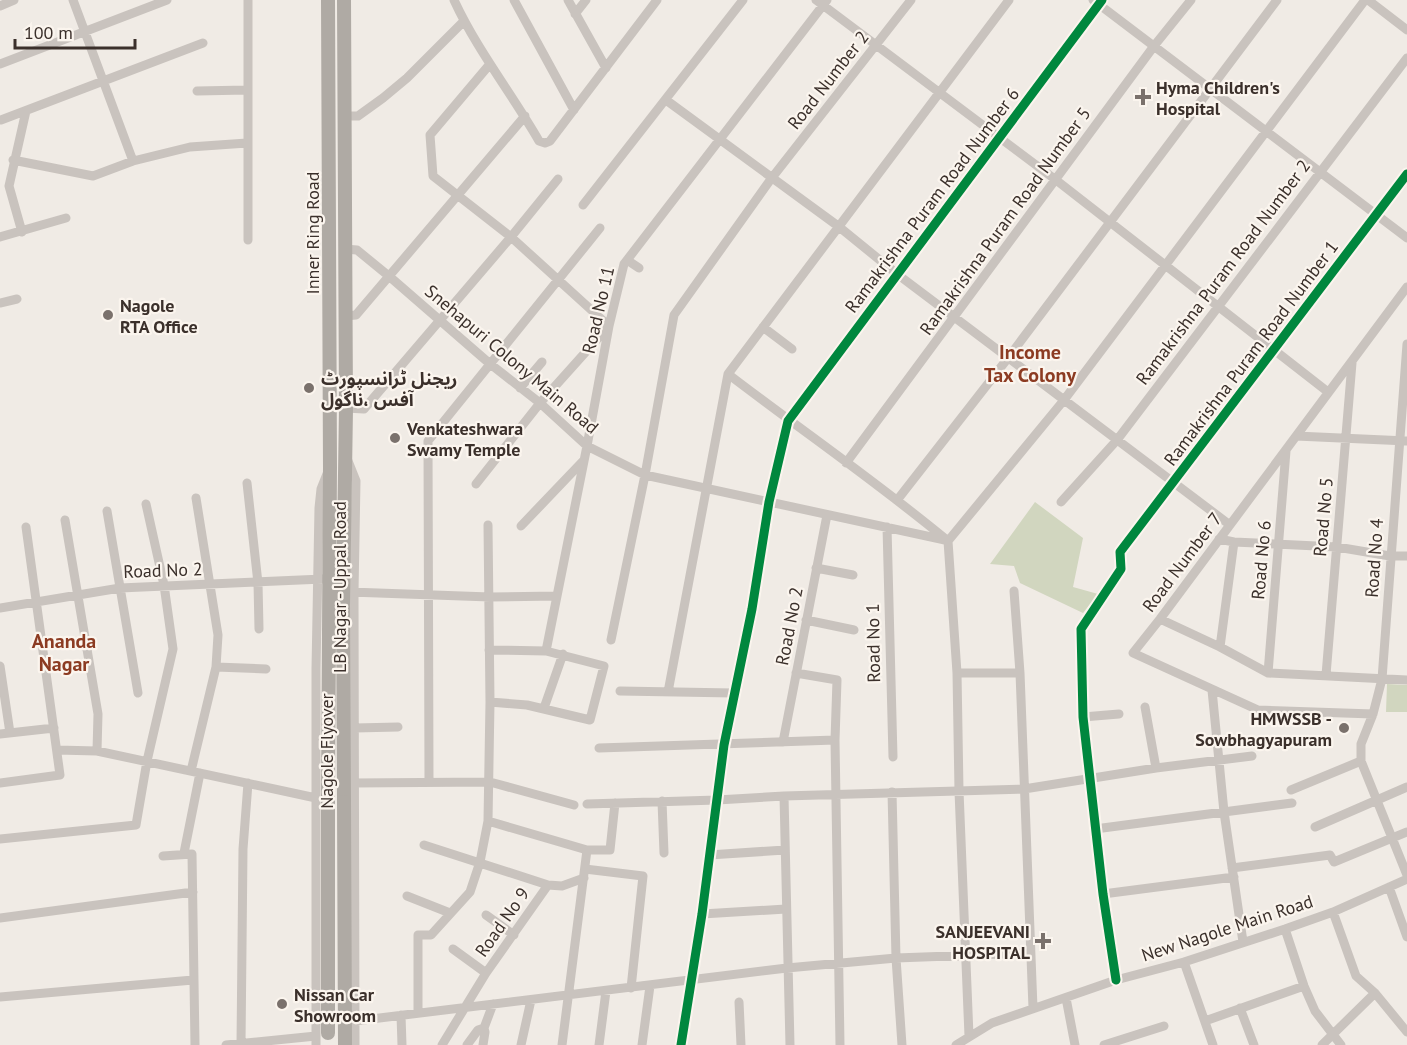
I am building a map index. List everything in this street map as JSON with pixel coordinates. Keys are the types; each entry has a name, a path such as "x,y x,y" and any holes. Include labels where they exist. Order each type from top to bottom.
{"highway":[{"name":"Inner Ring Road","path":"328,0 330,467"},
{"name":"Inner Ring Road","path":"344,0 345,456"},
{"name":"Nagole Flyover","path":"345,456 349,592 344,802 345,1045"},
{"name":"Nagole Flyover","path":"328,1045 322,799 323,579 330,467"}],"street":[{"path":"0,6 14,0"},
{"path":"73,0 133,161"},
{"path":"0,64 167,0"},
{"path":"248,0 248,240"},
{"path":"456,0 464,21 490,64 539,141 545,143 550,141 657,0"},
{"path":"514,0 574,110"},
{"path":"568,0 606,68"},
{"path":"575,14 586,0"},
{"path":"583,205 743,0"},
{"name":"Road Number 2","path":"610,640 645,476 674,315 771,179 911,0"},
{"path":"668,692 728,374 1009,0"},
{"name":"Ramakrishna Puram Road Number 5","path":"846,463 1154,46 1191,0"},
{"path":"898,499 1008,358 1277,0"},
{"path":"969,1036 958,791 957,673 948,541 1064,400 1367,0 1407,30"},
{"path":"822,2 876,47 1056,180 1108,223 1328,392"},
{"name":"Road No 11","path":"587,446 609,326 624,264 822,2"},
{"path":"1098,2 1407,238"},
{"name":"Ramakrishna Puram Road Number 6","path":"788,421 1098,2"},
{"path":"345,117 358,116 383,98 407,78 464,21"},
{"path":"1,120 203,43"},
{"name":"Ramakrishna Puram Road Number 2","path":"1060,502 1117,440 1407,58"},
{"path":"476,484 540,403 609,326 511,237 459,194 433,176 430,135 490,64"},
{"path":"197,91 247,90"},
{"path":"666,100 838,226 897,274 1230,525"},
{"path":"22,232 9,186 26,111"},
{"path":"345,316 356,315 525,116"},
{"path":"14,160 93,176 133,161 190,147 247,143"},
{"name":"Ramakrishna Puram Road Number 1","path":"1083,717 1081,628 1121,569 1120,552 1407,174"},
{"path":"346,408 364,409 558,179"},
{"path":"0,237 66,218"},
{"path":"429,782 428,441 600,228"},
{"name":"Snehapuri Colony Main Road","path":"345,249 357,250 489,363 540,403 587,446 645,476 948,541"},
{"path":"627,260 639,268"},
{"name":"Road Number 7","path":"1373,714 1258,710 1132,653 1160,619 1407,287"},
{"path":"0,303 17,299"},
{"path":"763,327 792,350"},
{"path":"1296,436 1403,440 1407,344"},
{"path":"520,387 542,362"},
{"name":"Road No 5","path":"1326,675 1352,363"},
{"path":"728,374 788,421 898,499 948,541"},
{"path":"681,1045 702,914 724,745 752,609 769,502 788,421"},
{"name":"Road No 4","path":"1366,729 1373,714 1382,679 1390,556 1403,440"},
{"path":"546,651 587,446"},
{"name":"Road No 6","path":"1268,673 1287,449"},
{"path":"522,526 585,459"},
{"path":"247,483 258,582 259,629"},
{"path":"184,853 196,772 216,667 218,635 196,498"},
{"path":"0,839 136,825 147,761 173,649 164,585 146,504"},
{"path":"106,511 138,693"},
{"name":"Road No 2","path":"783,742 827,515"},
{"path":"65,520 98,714 97,751"},
{"path":"418,1013 418,935 431,935 470,892 480,862 488,821 490,597 488,525"},
{"path":"0,783 60,775 26,527"},
{"name":"Road No 1","path":"887,527 893,758"},
{"path":"1219,539 1234,542 1337,547 1390,556 1407,556"},
{"path":"1220,647 1234,542"},
{"path":"816,568 853,575"},
{"name":"Road No 2","path":"0,608 120,588 323,579"},
{"path":"1014,591 1020,673 1033,1008"},
{"path":"349,592 429,596 557,596"},
{"name":"LB Nagar - Uppal Road","path":"349,592 355,728 355,1045"},
{"path":"1160,619 1268,673 1407,680"},
{"path":"806,620 854,630"},
{"path":"489,650 546,651 604,666 590,720 544,708 490,702"},
{"path":"544,708 563,654"},
{"path":"0,666 10,733"},
{"path":"216,667 266,669"},
{"path":"796,673 837,680 835,794 840,1045"},
{"path":"957,673 1020,673"},
{"path":"1212,690 1224,812 1243,942"},
{"path":"620,691 733,693"},
{"path":"1145,707 1156,768"},
{"path":"1360,713 1366,729 1361,744 1361,761 1407,877"},
{"path":"1116,980 1103,894 1083,717 1119,714"},
{"path":"355,728 398,727"},
{"path":"0,734 54,728"},
{"path":"598,748 835,740"},
{"path":"57,750 97,751 322,799 316,962 316,1040 226,1045"},
{"path":"587,804 1024,789 1156,768 1252,756"},
{"path":"1291,790 1361,761"},
{"path":"354,783 490,782 574,806"},
{"path":"241,1044 243,849 248,783"},
{"path":"1315,827 1407,787"},
{"path":"892,792 896,958 902,1045"},
{"path":"784,796 790,1045"},
{"path":"662,801 664,852"},
{"path":"488,821 587,850 610,850 615,803"},
{"path":"1095,830 1292,803"},
{"path":"1103,894 1330,855 1334,862 1407,832"},
{"name":"Road No 9","path":"424,845 548,885 486,973 442,1045"},
{"path":"562,1045 587,850"},
{"path":"709,855 785,850"},
{"path":"163,856 192,854 195,1045"},
{"path":"548,885 562,886 584,873 643,876 631,988"},
{"name":"New Nagole Main Road","path":"956,1045 992,1023 1116,980 1184,962 1285,929 1333,912 1407,877"},
{"path":"1389,887 1407,937"},
{"path":"0,918 193,892"},
{"path":"407,896 450,913"},
{"path":"702,914 786,909"},
{"path":"1333,912 1356,976 1375,993 1407,1032"},
{"path":"486,915 514,934"},
{"path":"1285,929 1304,986 1316,1011 1341,1045"},
{"path":"453,949 486,973"},
{"path":"355,1021 788,968 896,958 1030,953"},
{"path":"316,962 355,963"},
{"path":"1184,962 1213,1045"},
{"path":"0,997 193,980"},
{"path":"642,1045 650,986"},
{"path":"1205,1021 1304,986"},
{"path":"599,1045 606,991"},
{"path":"1322,1045 1375,993"},
{"path":"1066,998 1075,1045"},
{"path":"521,1045 531,999"},
{"path":"739,1002 741,1045"},
{"path":"483,1045 484,1028 493,1004"},
{"path":"1240,1008 1254,1045"},
{"path":"400,1015 402,1045"},
{"path":"1106,1045 1164,1026"},
{"path":"467,1045 478,1030 484,1028"}],"green space":[{"path":"1035,502 1083,538 1073,587 1098,594 1083,613 1020,583 1014,566 990,564"},
{"path":"1387,684 1407,685 1407,712 1386,712"}],"cycle path":[{"path":"681,1045 702,914 724,745 752,609 769,502 788,421 1102,0"},
{"path":"1116,980 1103,894 1083,717 1081,629 1121,569 1120,552 1407,174"}],"place":[{"name":"Hyma Children's Hospital","path":"1143,97"},
{"name":"Nagole RTA Office","path":"108,315"},
{"name":"ریجنل ٹرانسپورٹ آفس ،ناگول","path":"309,388"},
{"name":"Venkateshwara Swamy Temple","path":"395,438"},
{"name":"HMWSSB - Sowbhagyapuram","path":"1344,728"},
{"name":"SANJEEVANI HOSPITAL","path":"1043,941"},
{"name":"Nissan Car Showroom","path":"282,1004"}],"district":[{"name":"Income Tax Colony","path":"1030,364"},
{"name":"Ananda Nagar","path":"64,652"}]}
